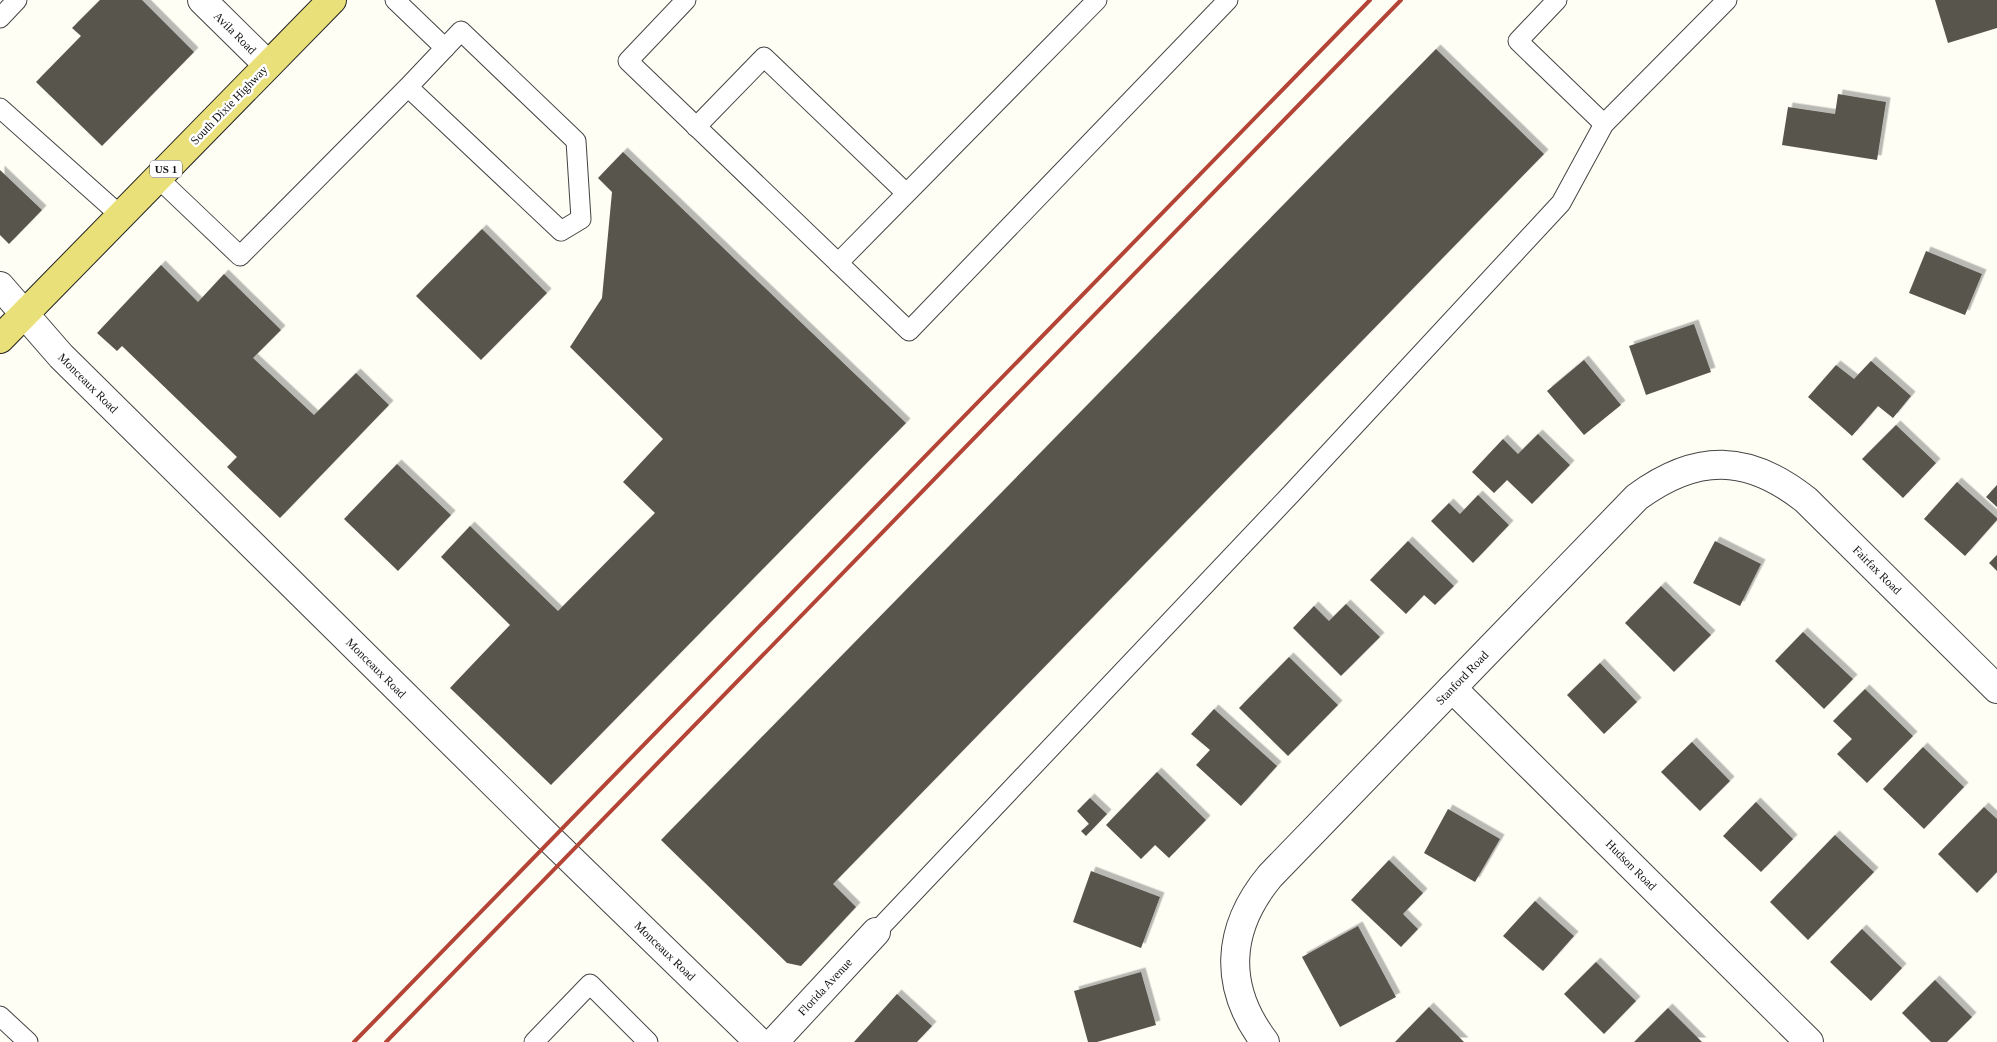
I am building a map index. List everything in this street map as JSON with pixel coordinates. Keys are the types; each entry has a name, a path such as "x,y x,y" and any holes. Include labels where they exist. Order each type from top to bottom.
{"main road":[{"name":"South Dixie Highway","path":"0,339 332,0"}],"street":[{"name":"Avila Road","path":"202,0 268,66"},
{"name":"Monceaux Road","path":"0,286 61,356 556,846 759,1042"},
{"name":"Stanford Road","path":"1265,1042 1254,1027 1243,1006 1237,983 1235,960 1238,937 1244,915 1255,894 1270,876 1637,496 1677,472 1692,468 1722,465 1746,468"},
{"name":"Fairfax Road","path":"1746,468 1768,474 1806,500 1997,689"},
{"name":"Hudson Road","path":"1452,688 1809,1042"},
{"name":"Florida Avenue","path":"774,1042 876,932"}],"lane":[{"path":"0,18 17,0"},
{"path":"395,0 445,48"},
{"path":"686,0 628,61 909,331 1228,0"},
{"path":"838,263 1097,0"},
{"path":"1557,0 1518,41 1604,124"},
{"path":"876,932 1291,494 1561,202 1604,124 1727,0"},
{"path":"158,178 240,256 408,87 460,31 576,141 581,218 561,231 408,87"},
{"path":"696,127 764,57 906,193"},
{"path":"0,108 121,216"},
{"path":"534,1042 590,984 648,1042"},
{"path":"0,1016 28,1042"}],"building":[{"path":"100,0 142,0 194,52 102,146 36,82 81,36 72,28"},
{"path":"1935,0 1997,0 1997,28 1948,43"},
{"path":"1436,49 1544,154 833,884 856,907 801,966 787,963 661,840"},
{"path":"1838,94 1886,102 1877,160 1782,145 1788,107 1835,114"},
{"path":"623,152 906,423 551,785 450,688 510,625 441,557 470,526 558,611 655,513 623,482 663,439 570,347 602,298 612,192 598,178"},
{"path":"0,170 42,210 9,244 0,235"},
{"path":"482,229 547,293 481,360 416,296"},
{"path":"1926,251 1982,274 1965,315 1909,293"},
{"path":"161,265 198,302 224,274 281,330 253,358 314,415 356,373 389,405 280,518 227,467 237,457 122,346 117,351 97,333"},
{"path":"1694,324 1711,372 1646,395 1629,346"},
{"path":"1584,360 1621,405 1584,435 1547,391"},
{"path":"1871,361 1911,396 1893,418 1878,406 1852,436 1808,397 1836,365 1854,379"},
{"path":"1896,425 1936,463 1903,498 1862,459"},
{"path":"1538,434 1570,465 1532,504 1507,480 1494,493 1472,472 1503,439 1518,454"},
{"path":"397,464 451,515 398,571 344,519"},
{"path":"1957,482 1997,518 1965,556 1924,519"},
{"path":"1997,485 1997,507 1986,497"},
{"path":"1478,495 1509,525 1473,563 1431,521 1449,503 1460,514"},
{"path":"1408,541 1454,586 1435,605 1424,595 1406,614 1370,580"},
{"path":"1715,541 1761,564 1740,606 1693,583"},
{"path":"1997,555 1997,571 1989,563"},
{"path":"1661,586 1711,635 1674,672 1625,623"},
{"path":"1346,604 1380,637 1341,676 1293,628 1314,606 1329,621"},
{"path":"1803,632 1853,679 1824,709 1775,661"},
{"path":"1289,657 1338,705 1288,756 1239,708"},
{"path":"1600,663 1637,702 1604,734 1567,695"},
{"path":"1865,689 1913,736 1867,783 1837,754 1852,739 1833,721"},
{"path":"1214,709 1277,766 1241,806 1196,765 1210,750 1191,734"},
{"path":"1692,742 1730,781 1700,811 1661,772"},
{"path":"1923,747 1964,787 1924,829 1883,789"},
{"path":"1157,772 1206,820 1169,858 1155,845 1141,859 1106,825"},
{"path":"1090,798 1107,814 1086,836 1081,831 1089,824 1077,811"},
{"path":"1756,802 1793,839 1761,872 1723,836"},
{"path":"1984,807 1997,819 1997,872 1977,893 1938,854"},
{"path":"1448,809 1500,839 1475,882 1424,853"},
{"path":"1835,835 1874,872 1808,940 1770,902"},
{"path":"1389,860 1423,893 1403,914 1418,929 1401,947 1351,900"},
{"path":"1091,871 1160,897 1141,948 1073,922"},
{"path":"1535,901 1574,936 1543,971 1503,936"},
{"path":"1358,926 1396,997 1340,1027 1302,957"},
{"path":"1862,929 1902,968 1871,1001 1830,962"},
{"path":"1596,962 1636,1001 1604,1034 1564,994"},
{"path":"1141,972 1156,1025 1097,1042 1088,1042 1074,991"},
{"path":"1935,980 1972,1017 1947,1042 1931,1042 1902,1013"},
{"path":"897,994 932,1026 917,1042 854,1042"},
{"path":"1429,1007 1464,1042 1395,1042"},
{"path":"1668,1008 1702,1042 1634,1042"}],"railway":[{"path":"354,1042 1370,0"},
{"path":"386,1042 1401,0"}]}
